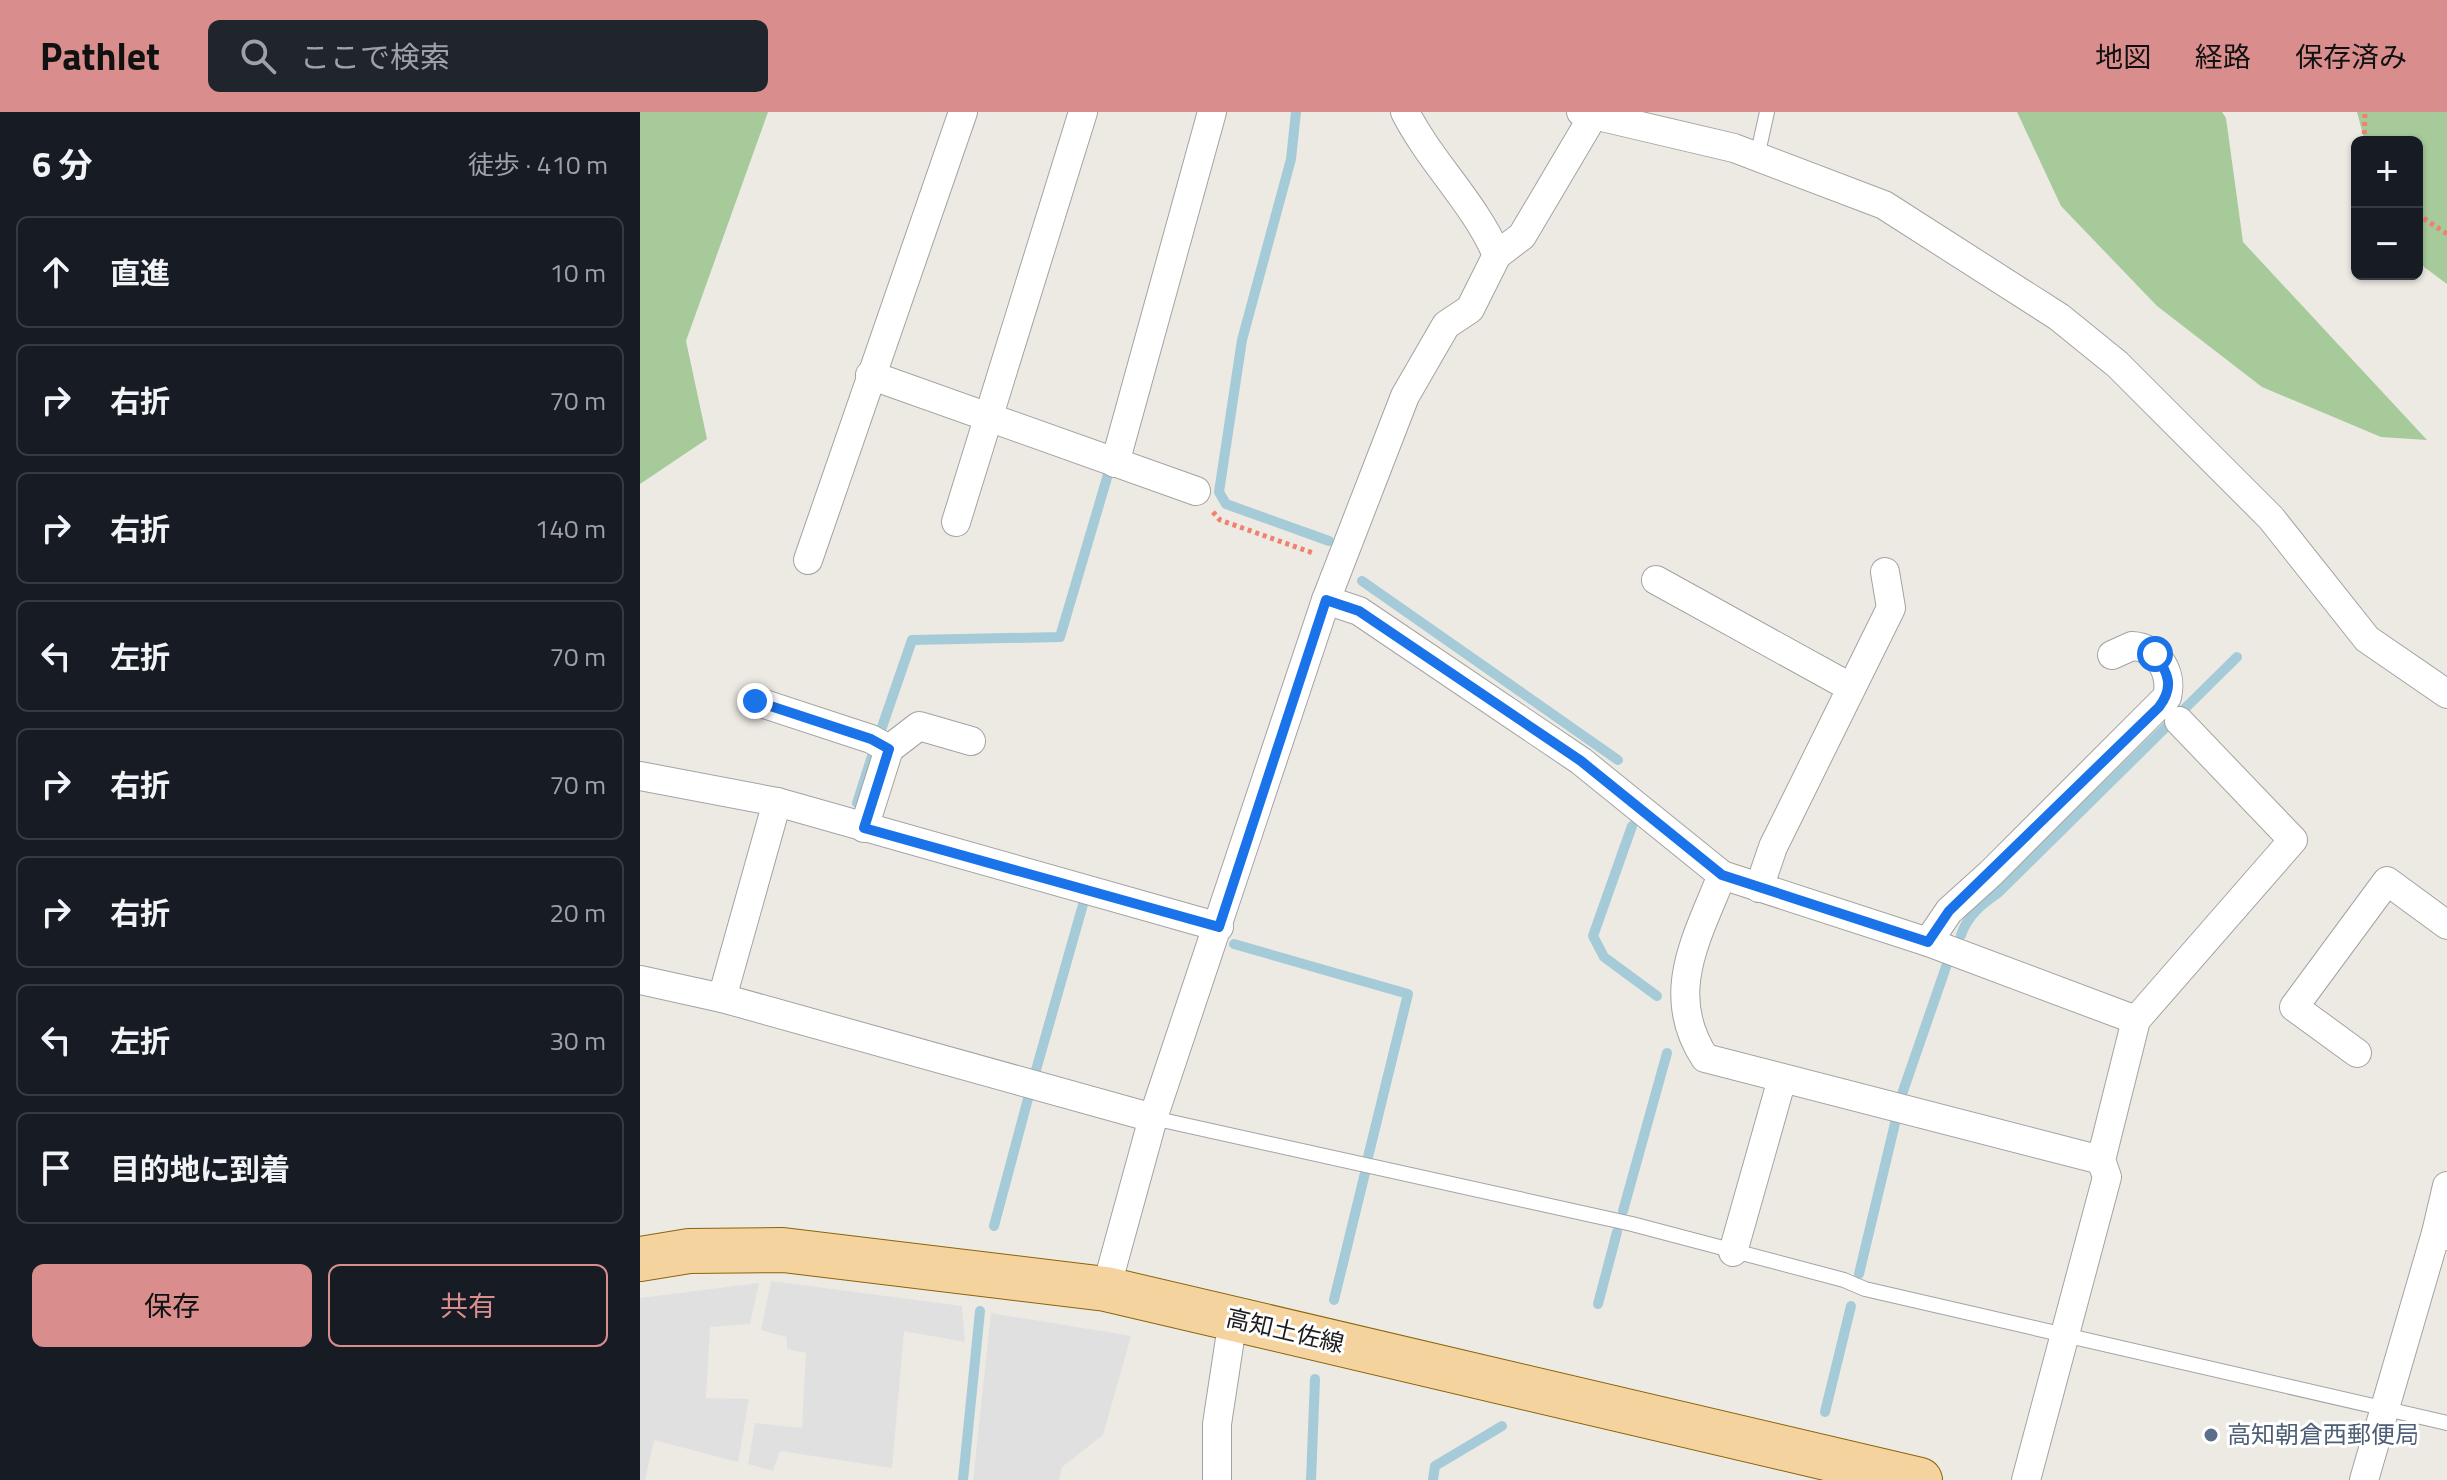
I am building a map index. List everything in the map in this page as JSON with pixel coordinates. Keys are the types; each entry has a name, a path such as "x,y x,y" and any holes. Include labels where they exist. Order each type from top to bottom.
{"main road":[{"name":"高知土佐線","path":"640,1259 689,1251 783,1250 1106,1289 1895,1478"}],"street":[{"path":"808,560 963,112"},
{"path":"956,522 1083,112"},
{"path":"1115,463 1212,112"},
{"path":"1405,112 1433,159 1485,228 1497,255"},
{"path":"1106,1289 1153,1118 1326,600 1405,396 1446,325 1470,309 1497,255 1522,236 1587,114 1757,157 1884,205 2059,317 2117,364 2271,518 2367,639 2447,694"},
{"path":"870,375 1196,491"},
{"path":"1759,888 1773,847 1891,608 1885,572"},
{"path":"1656,580 1850,687"},
{"path":"1326,600 1359,611 1581,761 1722,875 1928,942 2136,1020"},
{"path":"1928,942 1949,911 2167,697 2170,685 2166,670 2155,654 2132,646 2112,655"},
{"path":"755,701 871,739 889,749"},
{"path":"2026,1480 2107,1177 2101,1160 2136,1020 2293,840 2179,721"},
{"path":"864,828 889,749 919,726 971,741"},
{"path":"640,776 777,802 1219,927"},
{"path":"722,998 777,802"},
{"path":"1722,875 1684,972 1690,1036 1705,1058 2101,1160"},
{"path":"2357,1053 2294,1007 2387,881 2447,925"},
{"path":"640,980 722,998 1153,1118"},
{"path":"1733,1252 1782,1079"},
{"path":"2364,1480 2384,1407 2442,1235 2447,1186"},
{"path":"1217,1480 1217,1424 1233,1319"}],"lane":[{"path":"1757,157 1767,112"},
{"path":"1153,1118 1632,1224 1844,1280 1865,1289 2447,1423"}],"path":[{"path":"2364,136 2365,112"},
{"path":"2423,218 2447,234"},
{"path":"1196,491 1220,520 1341,562"}],"green space":[{"path":"640,112 768,112 686,341 707,439 640,484"},
{"path":"2017,112 2222,112 2226,118 2243,242 2427,440 2381,437 2262,387 2157,306 2061,206"},
{"path":"2357,112 2447,112 2447,284 2423,265 2423,136 2363,136"}],"shaded area":[{"path":"771,1281 962,1306 965,1342 904,1331 892,1468 780,1451 773,1471 748,1464 755,1423 802,1428 806,1353 787,1349 787,1337 761,1330"},
{"path":"759,1283 750,1324 710,1327 706,1398 749,1399 738,1462 654,1440 645,1480 640,1480 640,1298"},
{"path":"991,1313 1131,1336 1103,1435 1062,1467 1059,1480 973,1480"}],"waterway":[{"path":"1296,112 1291,159 1242,340 1219,492 1226,504 1329,541"},
{"path":"881,730 912,640 1060,637 1109,471"},
{"path":"1362,581 1618,760"},
{"path":"1961,935 1976,911 1998,893 2237,657"},
{"path":"857,803 872,756"},
{"path":"1632,826 1593,936 1604,957 1657,996"},
{"path":"1036,1070 1084,901"},
{"path":"1234,944 1408,994 1368,1157"},
{"path":"1901,1097 1947,964"},
{"path":"1623,1211 1667,1053"},
{"path":"994,1226 1029,1095"},
{"path":"1859,1274 1897,1115"},
{"path":"1334,1300 1365,1173"},
{"path":"1598,1304 1617,1232"},
{"path":"1825,1412 1851,1306"},
{"path":"963,1480 980,1311"},
{"path":"1311,1480 1315,1379"},
{"path":"1433,1480 1435,1466 1502,1426"}],"place":[{"name":"高知朝倉西郵便局","path":"2211,1435"}],"route":[{"path":"755,701 871,739 889,749 864,828 1219,927 1326,600 1359,611 1581,761 1722,875 1928,942 1949,911 2167,697 2170,685 2166,670 2155,654"}]}
